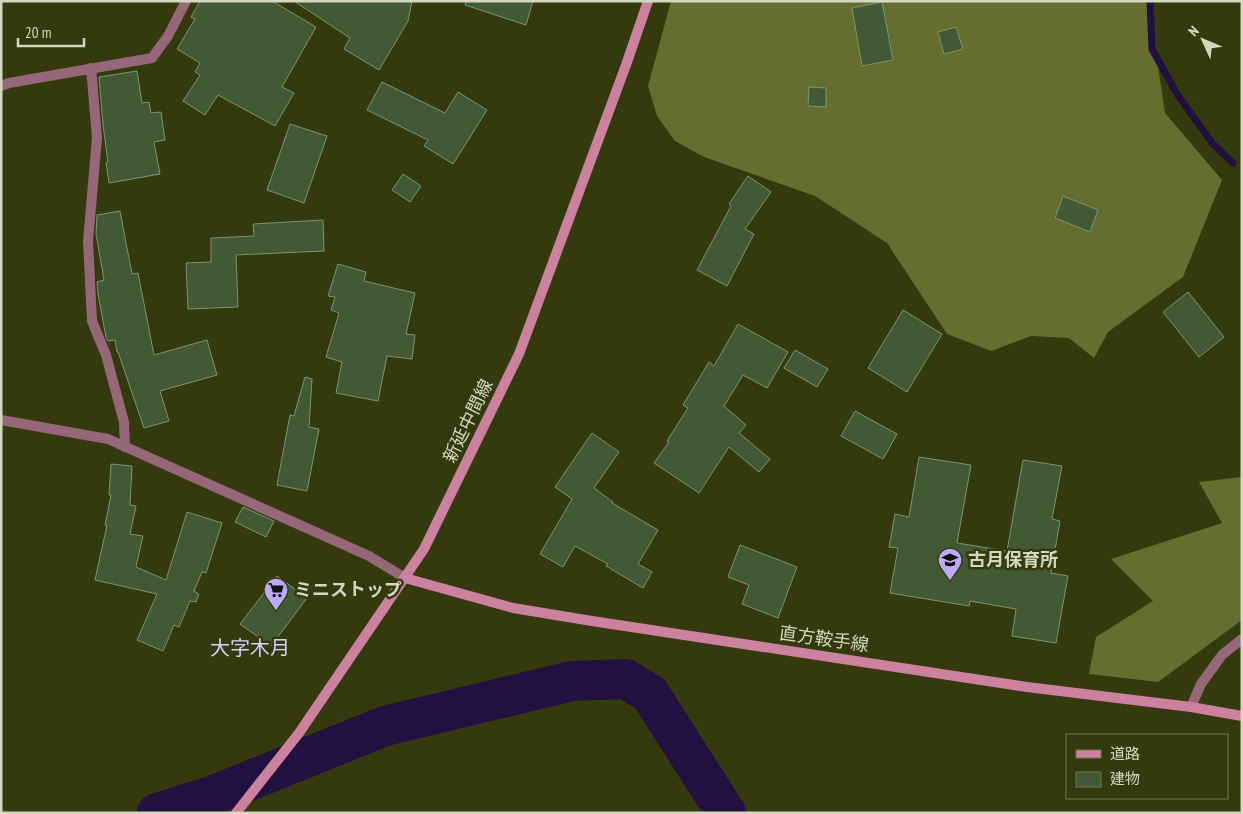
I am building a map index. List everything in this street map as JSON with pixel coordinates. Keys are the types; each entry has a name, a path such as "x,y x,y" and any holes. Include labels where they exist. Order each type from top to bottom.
{"main road":[{"name":"新延中間線","path":"236,813 299,733 424,550 519,354 648,1"},
{"name":"直方鞍手線","path":"405,578 513,608 1027,687 1191,707 1242,716"}],"street":[{"path":"1,86 152,58 168,36 186,1"},
{"path":"91,68 98,138 88,241 92,321 106,355 124,422 126,447"},
{"path":"1,420 108,439 369,556 405,578"},
{"path":"1191,707 1201,684 1222,655 1242,639"}],"green space":[{"path":"671,1 1152,1 1155,46 1165,113 1222,180 1183,277 1108,332 1094,358 1069,338 1031,336 991,351 947,334 887,243 815,196 704,157 675,141 657,116 648,86"},
{"path":"1242,477 1242,620 1158,682 1089,674 1096,637 1153,601 1111,559 1222,523 1199,482"}],"building":[{"path":"200,1 272,1 316,27 282,87 294,93 275,126 218,95 205,115 183,101 200,75 195,72 200,63 177,49 195,19 191,17"},
{"path":"294,1 412,1 408,21 379,70 344,49 350,38"},
{"path":"466,1 533,1 526,25 465,5"},
{"path":"882,2 893,60 862,66 852,8"},
{"path":"956,27 963,49 944,54 938,32"},
{"path":"137,71 142,103 149,102 151,113 161,112 165,140 154,142 160,174 109,183 99,77"},
{"path":"382,82 445,113 458,92 487,110 453,164 424,146 428,140 367,110"},
{"path":"809,87 826,88 826,107 808,106"},
{"path":"290,124 327,136 304,203 267,190"},
{"path":"403,174 421,186 410,202 392,190"},
{"path":"748,176 771,192 745,229 754,234 727,286 697,270 731,206 729,204"},
{"path":"1063,196 1098,210 1090,232 1055,218"},
{"path":"120,211 132,274 138,273 154,355 207,340 217,375 160,391 169,421 144,428 117,352 115,340 108,341 106,337 98,294 97,282 104,280 96,234 97,215"},
{"path":"323,220 324,251 236,255 238,307 188,309 186,263 211,262 211,238 254,236 253,224"},
{"path":"338,264 366,272 364,281 415,293 406,334 415,335 412,359 387,356 378,401 336,393 342,362 326,357 339,313 331,310 335,297 328,296"},
{"path":"1188,292 1224,337 1199,357 1163,312"},
{"path":"903,310 942,334 907,392 868,368"},
{"path":"738,324 788,352 767,388 743,375 724,406 746,425 739,433 770,459 759,472 729,447 699,493 654,463 669,442 667,441 688,408 683,405 709,362 714,366"},
{"path":"795,350 828,369 817,387 784,368"},
{"path":"305,377 312,379 309,427 319,429 307,491 277,485 290,415 294,416"},
{"path":"855,411 897,434 883,459 841,436"},
{"path":"592,433 619,452 594,488 612,503 658,530 638,564 652,572 643,588 606,566 608,564 575,546 563,567 540,554 572,499 555,487"},
{"path":"919,457 971,465 957,543 1007,551 1023,460 1062,466 1052,519 1060,521 1051,573 1068,576 1056,643 1012,636 1016,609 970,601 969,606 890,593 898,548 889,547 895,514 909,517"},
{"path":"111,464 132,466 130,505 136,506 130,534 143,536 136,567 166,580 187,512 222,523 206,573 202,572 194,591 199,594 196,602 190,601 179,627 174,625 163,651 137,640 157,594 95,580 107,525 105,525 111,495 109,495"},
{"path":"243,507 274,521 266,537 235,522"},
{"path":"740,545 797,567 778,618 742,604 749,585 728,577"},
{"path":"277,576 307,598 271,646 240,624"}],"waterway":[{"path":"1150,1 1152,49 1177,94 1213,144 1233,163"},
{"path":"157,813 214,795 385,726 572,681 626,679 650,694 726,813"}],"place":[{"name":"古月保育所","path":"950,581"},
{"name":"ミニストップ","path":"276,611"}],"district":[{"name":"大字木月","path":"250,648"}]}
